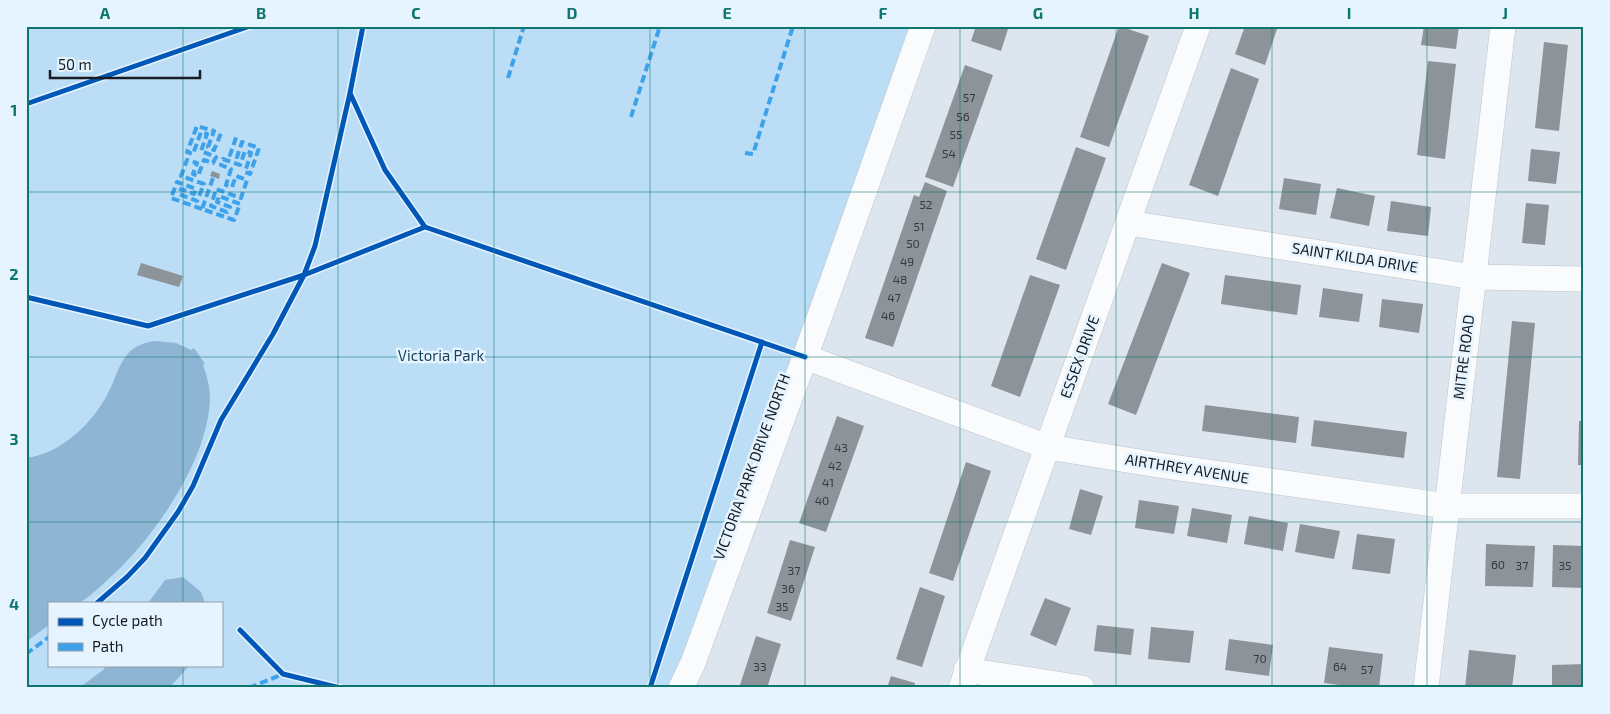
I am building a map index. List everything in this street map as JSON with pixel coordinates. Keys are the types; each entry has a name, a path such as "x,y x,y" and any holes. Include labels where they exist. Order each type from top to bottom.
{"street":[{"name":"VICTORIA PARK DRIVE NORTH","path":"681,688 697,654 923,26"},
{"name":"ESSEX DRIVE","path":"963,679 1198,26"},
{"name":"MITRE ROAD","path":"1426,688 1503,26"},
{"name":"SAINT KILDA DRIVE","path":"1128,223 1474,277 1584,280"},
{"name":"AIRTHREY AVENUE","path":"805,357 1048,447 1158,465 1447,506 1584,506"},
{"path":"963,679 1082,688"}],"green space":[{"name":"Victoria Park","path":"26,26 920,26 672,688 26,688"}],"shaded area":[{"path":"154,341 176,343 191,350 194,348 205,364 203,365 210,399 207,422 200,446 178,494 131,556 83,601 48,602 48,626 26,642 26,458 39,455 63,444 85,426 102,404 121,363 129,352 139,345"},
{"path":"183,577 201,592 205,602 149,602 165,580"},
{"path":"106,666 189,666 169,688 79,688"}],"building":[{"path":"976,26 1009,26 1001,51 971,41"},
{"path":"1119,26 1149,36 1109,147 1080,137"},
{"path":"1245,26 1278,26 1265,65 1235,54"},
{"path":"1424,26 1459,26 1456,49 1421,45"},
{"path":"1544,42 1568,45 1559,131 1535,128"},
{"path":"1428,61 1456,64 1445,159 1417,155"},
{"path":"965,65 993,75 953,187 925,177"},
{"path":"1231,68 1259,79 1218,196 1189,185"},
{"path":"1076,147 1106,158 1066,270 1036,259"},
{"path":"1531,149 1560,152 1556,184 1528,181"},
{"path":"212,171 220,174 219,179 210,176"},
{"path":"1284,178 1321,184 1316,215 1279,209"},
{"path":"925,182 947,191 893,347 865,338 914,195 919,197"},
{"path":"1337,188 1375,196 1369,226 1330,218"},
{"path":"1391,201 1431,207 1428,236 1387,231"},
{"path":"1526,203 1549,205 1545,245 1522,243"},
{"path":"141,263 183,276 179,287 137,275"},
{"path":"1162,263 1190,273 1136,415 1108,404"},
{"path":"1030,275 1060,285 1020,397 991,386"},
{"path":"1225,275 1301,285 1297,315 1221,304"},
{"path":"1323,288 1363,294 1359,322 1319,317"},
{"path":"1382,299 1423,304 1419,333 1379,327"},
{"path":"1512,321 1535,323 1520,479 1497,477"},
{"path":"1205,405 1299,417 1296,443 1202,431"},
{"path":"837,416 864,426 826,532 799,523"},
{"path":"1314,420 1407,432 1404,458 1311,446"},
{"path":"1579,421 1584,421 1584,465 1578,465"},
{"path":"966,462 991,471 953,581 929,573"},
{"path":"1080,489 1103,496 1091,535 1069,529"},
{"path":"1139,500 1179,506 1174,534 1135,528"},
{"path":"1192,508 1232,515 1227,543 1187,536"},
{"path":"1249,516 1288,523 1283,551 1244,544"},
{"path":"1300,524 1340,531 1334,559 1295,552"},
{"path":"1357,534 1395,539 1390,574 1352,569"},
{"path":"790,540 815,547 791,621 767,613"},
{"path":"1486,544 1535,546 1533,587 1485,586"},
{"path":"1553,545 1584,546 1584,588 1552,587"},
{"path":"920,587 945,596 922,667 896,659"},
{"path":"1045,598 1071,608 1056,646 1030,635"},
{"path":"1097,625 1134,629 1131,655 1094,651"},
{"path":"1151,627 1194,631 1190,663 1148,659"},
{"path":"756,636 781,644 767,688 739,688"},
{"path":"1229,639 1273,645 1269,676 1225,670"},
{"path":"1329,647 1383,654 1379,688 1361,688 1324,683"},
{"path":"1469,650 1516,655 1512,688 1465,688"},
{"path":"1584,664 1584,688 1552,688 1552,665"},
{"path":"891,676 915,683 914,688 887,688"}],"marked path":[{"path":"508,78 524,26"},
{"path":"631,117 660,26"},
{"path":"745,153 753,154 793,26"},
{"path":"202,209 171,198 177,182 196,189 194,194 181,189 179,194 197,201 204,184 181,176 187,160 197,163 193,174 198,176 204,160 213,163 216,157 201,151 207,134 201,132 193,154 187,152 197,126 214,131 208,147 214,150 222,131"},
{"path":"213,178 202,209 234,220 240,204 219,196 217,202 230,207 227,212 211,206 216,189 241,198 247,180 236,176 232,187 226,185 231,169 221,165 223,159 240,165 245,151 251,153 245,172 250,174 259,148 242,142 237,157 230,155 237,135"},
{"path":"26,654 48,638"},
{"path":"249,688 283,674"}],"cycle path":[{"path":"26,104 250,26"},
{"path":"98,602 127,577 145,558 178,512 193,486 221,420 273,334 304,275 315,246 350,93 363,26"},
{"path":"350,93 385,170 425,227"},
{"path":"26,297 148,326 304,275 425,227 805,357"},
{"path":"650,688 762,342"},
{"path":"240,630 283,674 340,688"}]}
